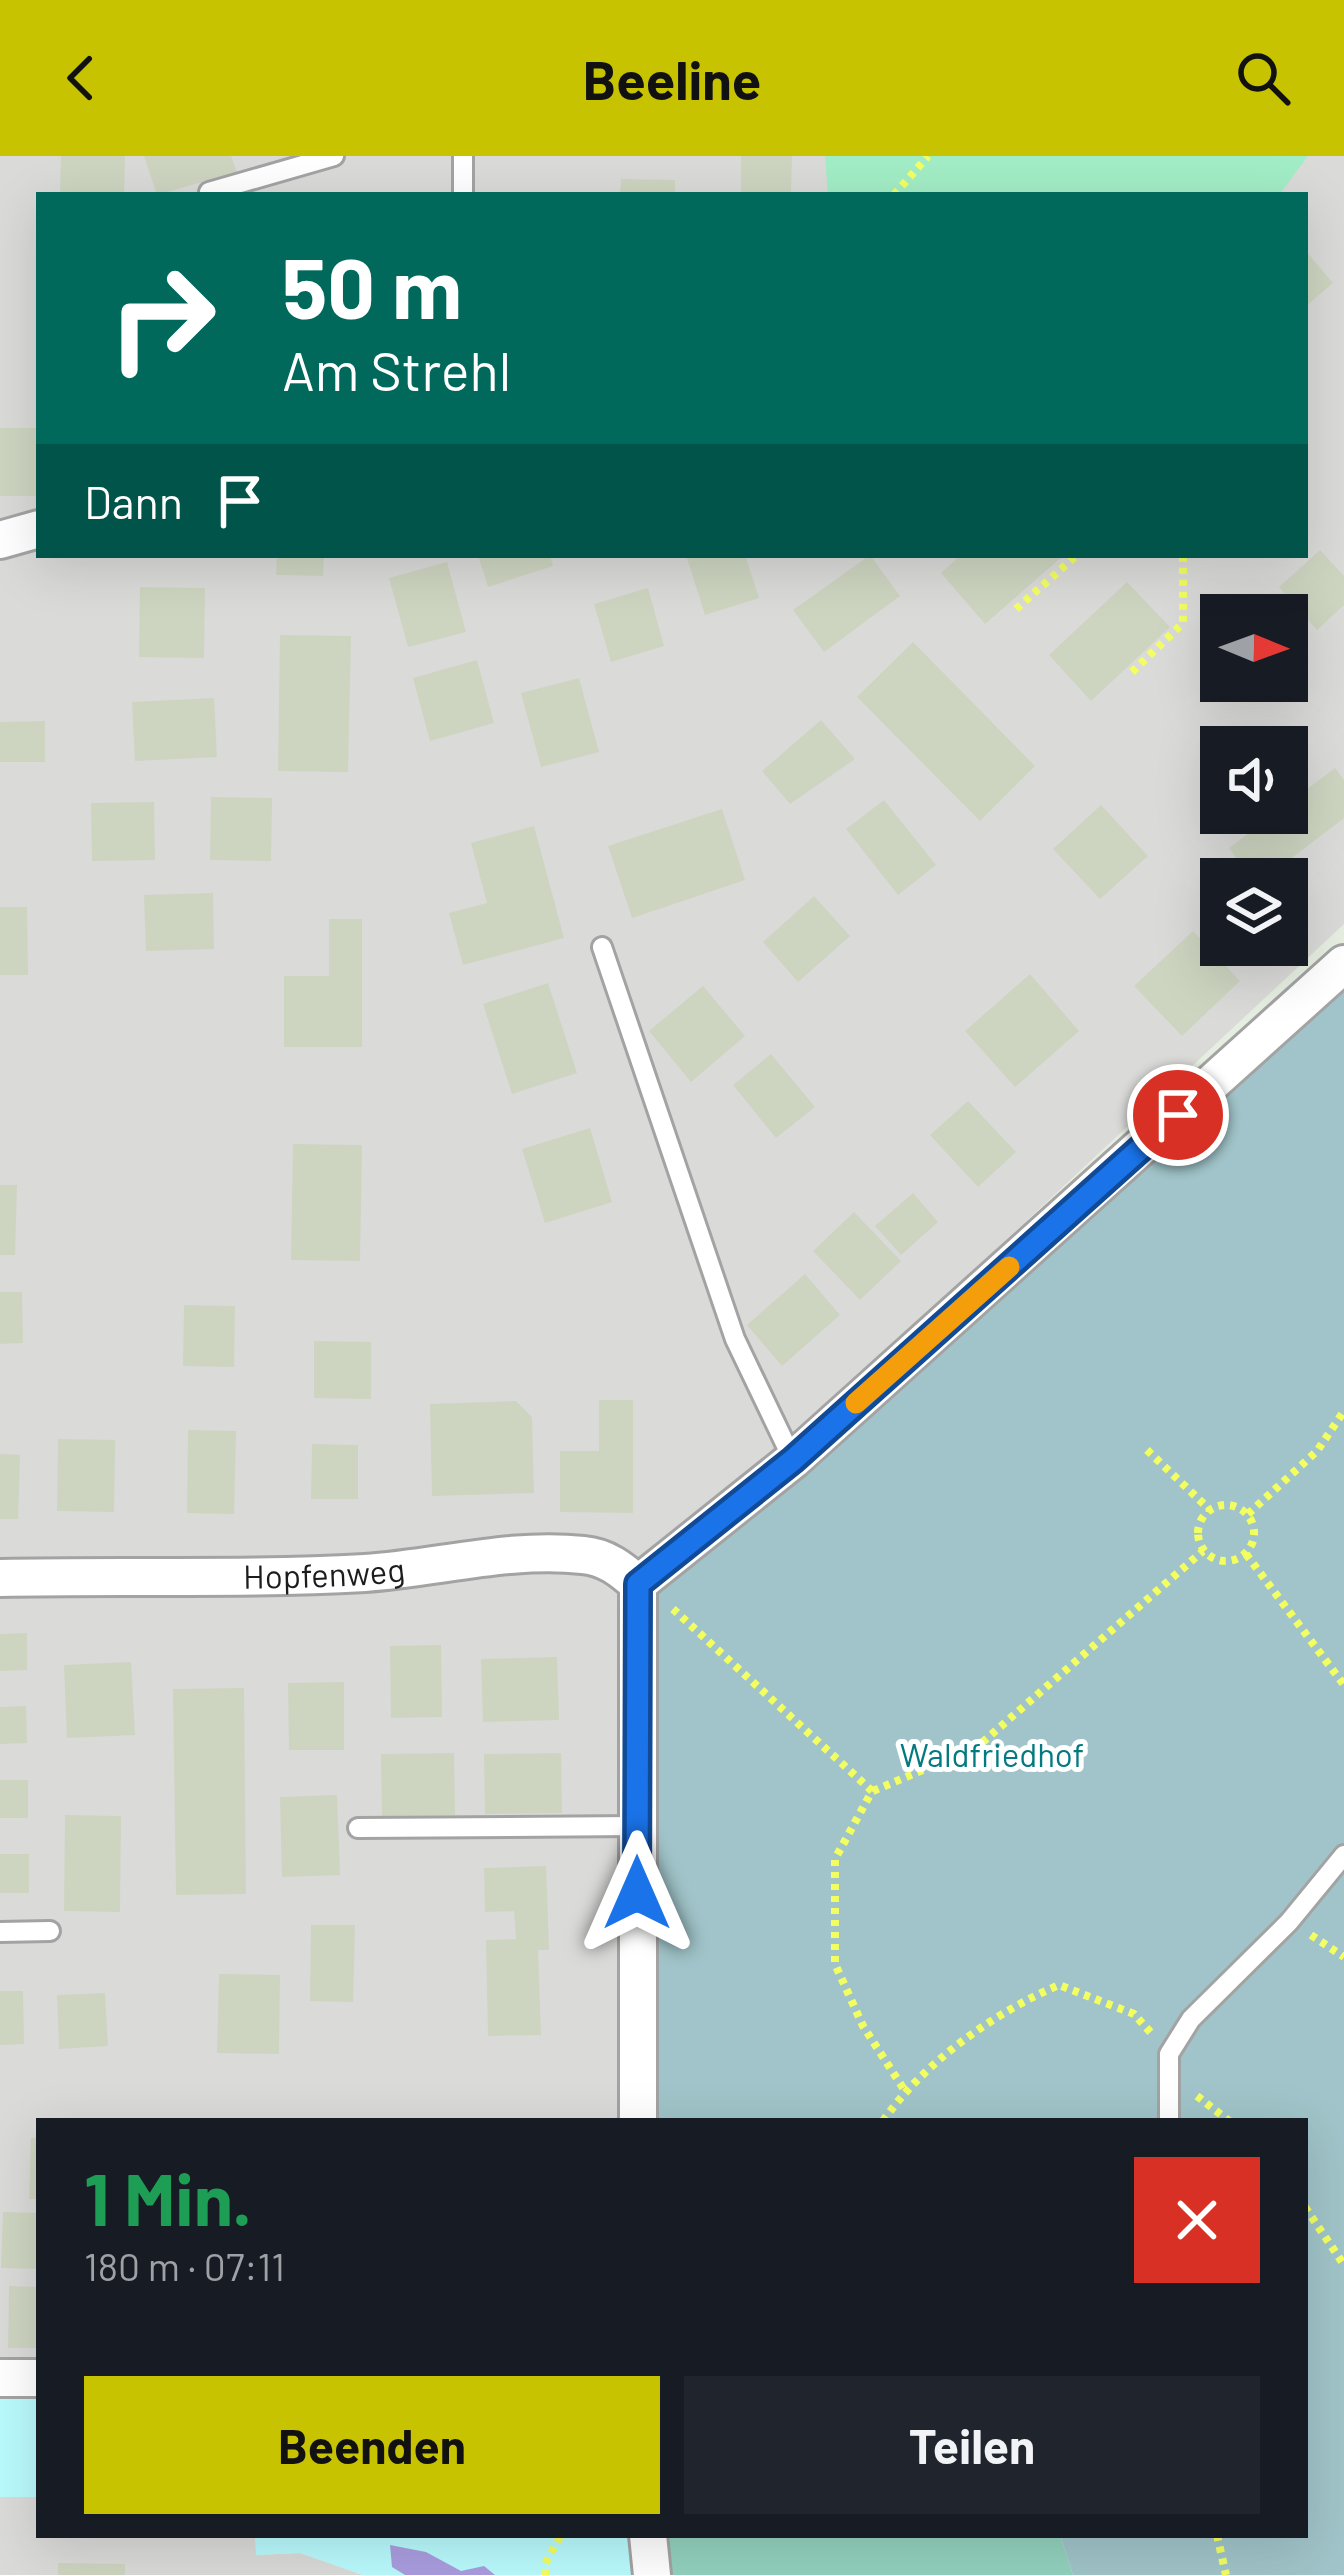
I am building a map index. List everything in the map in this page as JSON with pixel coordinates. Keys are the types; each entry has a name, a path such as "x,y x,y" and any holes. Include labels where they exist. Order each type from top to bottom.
{"street":[{"path":"0,540 36,530"},
{"path":"638,2118 637,1826 648,1590 1344,964"},
{"name":"Hopfenweg","path":"0,1578 292,1577 402,1570 509,1552 587,1555 613,1563 648,1590"},
{"path":"0,2378 36,2378"},
{"path":"648,2538 652,2575"}],"lane":[{"path":"209,192 334,156"},
{"path":"463,156 463,192"},
{"path":"602,947 735,1339 793,1460"},
{"path":"358,1828 637,1826"},
{"path":"1169,2118 1169,2054 1191,2019 1289,1922 1344,1855"},
{"path":"0,1932 50,1930"}],"path":[{"path":"897,192 928,156"},
{"path":"1016,609 1074,558"},
{"path":"1132,672 1183,622 1183,558"},
{"path":"1248,1514 1317,1450 1344,1412"},
{"path":"1148,1450 1209,1509"},
{"path":"1234,1504 1248,1514 1255,1529 1246,1553 1229,1562 1203,1551 1197,1538 1199,1521 1209,1509 1234,1504"},
{"path":"905,2091 862,2026 836,1964 835,1859 872,1791 977,1747 1203,1551"},
{"path":"1246,1553 1344,1685"},
{"path":"648,1590 872,1791"},
{"path":"1289,1922 1344,1957"},
{"path":"885,2118 905,2091 1024,2000 1059,1985 1134,2014 1169,2054"},
{"path":"1171,2094 1195,2095 1225,2118"},
{"path":"1308,2211 1344,2265"},
{"path":"545,2575 545,2564 559,2538"},
{"path":"1218,2538 1226,2575"}],"shaded area":[{"path":"0,156 1344,156 1344,924 1308,958 1308,858 1200,858 1200,966 1299,966 638,1584 637,2118 36,2118 36,2378 0,2378"},
{"path":"0,2378 36,2378 36,2497 0,2497"},
{"path":"0,2497 36,2497 36,2538 255,2538 257,2555 300,2553 363,2575 0,2575"},
{"path":"255,2538 651,2538 656,2575 363,2575 300,2553 256,2555"},
{"path":"652,2538 1061,2538 1073,2575 658,2575"},
{"path":"390,2545 426,2552 461,2571 484,2566 495,2575 405,2575 392,2567"}],"green space":[{"path":"825,156 1308,156 1281,192 828,192"},
{"name":"Waldfriedhof","path":"1344,964 1344,2575 1073,2575 1061,2538 1308,2538 1308,2118 638,2118 638,1584"}],"building":[{"path":"61,156 125,156 124,192 60,192"},
{"path":"144,156 231,156 237,172 167,192 156,192"},
{"path":"741,156 792,156 791,192 741,192"},
{"path":"621,179 675,180 675,192 620,192"},
{"path":"1308,254 1333,283 1308,304"},
{"path":"0,428 36,428 36,496 0,496"},
{"path":"1320,550 1344,576 1344,605 1317,630 1308,620 1308,594 1285,594 1279,587"},
{"path":"277,558 324,558 323,576 276,575"},
{"path":"479,558 551,558 553,566 488,587"},
{"path":"687,558 746,558 759,598 705,615"},
{"path":"866,558 872,558 900,596 824,652 793,610"},
{"path":"958,558 1061,558 985,624 941,573"},
{"path":"447,562 466,632 408,647 389,578"},
{"path":"1127,582 1170,627 1091,701 1049,655"},
{"path":"140,587 205,588 204,658 139,657"},
{"path":"648,588 664,646 611,662 594,604"},
{"path":"280,635 351,636 348,772 278,771"},
{"path":"913,642 1035,766 980,821 857,697"},
{"path":"477,660 494,723 430,741 413,678"},
{"path":"579,678 599,752 541,767 521,693"},
{"path":"214,698 217,757 135,761 132,702"},
{"path":"821,720 855,759 790,804 762,771"},
{"path":"45,721 45,762 0,762 0,722"},
{"path":"1335,768 1344,780 1344,818 1292,858 1236,858 1229,848 1247,834 1308,834 1308,788"},
{"path":"211,797 272,798 271,861 210,860"},
{"path":"884,800 936,865 898,895 846,829"},
{"path":"154,802 155,860 92,861 91,803"},
{"path":"1101,805 1148,856 1100,899 1053,849"},
{"path":"722,809 745,880 632,918 608,846"},
{"path":"534,826 564,938 463,965 449,913 487,903 471,843"},
{"path":"213,893 214,949 146,951 144,895"},
{"path":"814,896 850,936 798,982 763,942"},
{"path":"0,907 27,907 28,975 0,975"},
{"path":"329,919 362,919 362,1047 284,1047 284,976 329,976"},
{"path":"1193,931 1200,938 1200,966 1226,966 1240,981 1182,1036 1134,986"},
{"path":"1030,974 1079,1031 1015,1087 965,1031"},
{"path":"548,983 577,1073 512,1094 483,1004"},
{"path":"703,986 745,1036 691,1082 649,1031"},
{"path":"771,1054 815,1107 776,1138 733,1085"},
{"path":"968,1101 1016,1152 978,1187 930,1135"},
{"path":"590,1128 612,1202 545,1223 522,1149"},
{"path":"293,1144 362,1145 360,1261 291,1260"},
{"path":"0,1185 17,1185 15,1255 0,1255"},
{"path":"913,1193 938,1222 901,1255 875,1226"},
{"path":"854,1212 901,1261 860,1300 813,1251"},
{"path":"805,1274 840,1315 782,1366 747,1325"},
{"path":"0,1292 22,1292 23,1343 0,1344"},
{"path":"184,1305 235,1306 234,1367 183,1366"},
{"path":"314,1341 371,1342 371,1399 314,1398"},
{"path":"599,1400 633,1400 633,1513 560,1512 560,1451 599,1451"},
{"path":"516,1401 532,1417 534,1493 432,1496 430,1404"},
{"path":"188,1430 236,1431 234,1514 187,1513"},
{"path":"58,1439 115,1440 114,1512 57,1511"},
{"path":"312,1444 358,1445 358,1499 311,1499"},
{"path":"0,1454 20,1455 18,1519 0,1519"},
{"path":"27,1633 27,1670 0,1671 0,1634"},
{"path":"441,1645 442,1717 391,1718 390,1646"},
{"path":"557,1657 559,1720 483,1722 481,1659"},
{"path":"131,1662 135,1735 67,1738 64,1665"},
{"path":"344,1682 344,1750 289,1750 288,1683"},
{"path":"244,1688 246,1894 176,1895 173,1689"},
{"path":"26,1706 27,1743 0,1744 0,1707"},
{"path":"454,1753 455,1815 382,1816 381,1754"},
{"path":"561,1753 562,1813 485,1814 484,1754"},
{"path":"0,1780 28,1780 28,1818 0,1818"},
{"path":"337,1795 340,1875 282,1877 280,1797"},
{"path":"65,1815 121,1816 120,1912 64,1911"},
{"path":"0,1854 29,1854 29,1893 0,1893"},
{"path":"546,1866 549,1950 538,1950 541,2035 488,2036 486,1940 516,1939 514,1911 485,1912 484,1868"},
{"path":"311,1925 355,1925 353,2002 310,2001"},
{"path":"219,1974 280,1975 279,2054 217,2053"},
{"path":"0,1991 23,1991 24,2044 0,2045"},
{"path":"105,1993 108,2046 59,2049 57,1995"},
{"path":"31,2138 36,2138 36,2199 29,2199"},
{"path":"3,2212 36,2213 36,2269 1,2268"},
{"path":"9,2286 36,2287 36,2348 8,2348"},
{"path":"58,2563 125,2564 125,2575 58,2575"}],"slow traffic":[{"path":"856,1403 1009,1267"}],"route":[{"path":"637,1893 638,1584 793,1460 1178,1115"}]}
